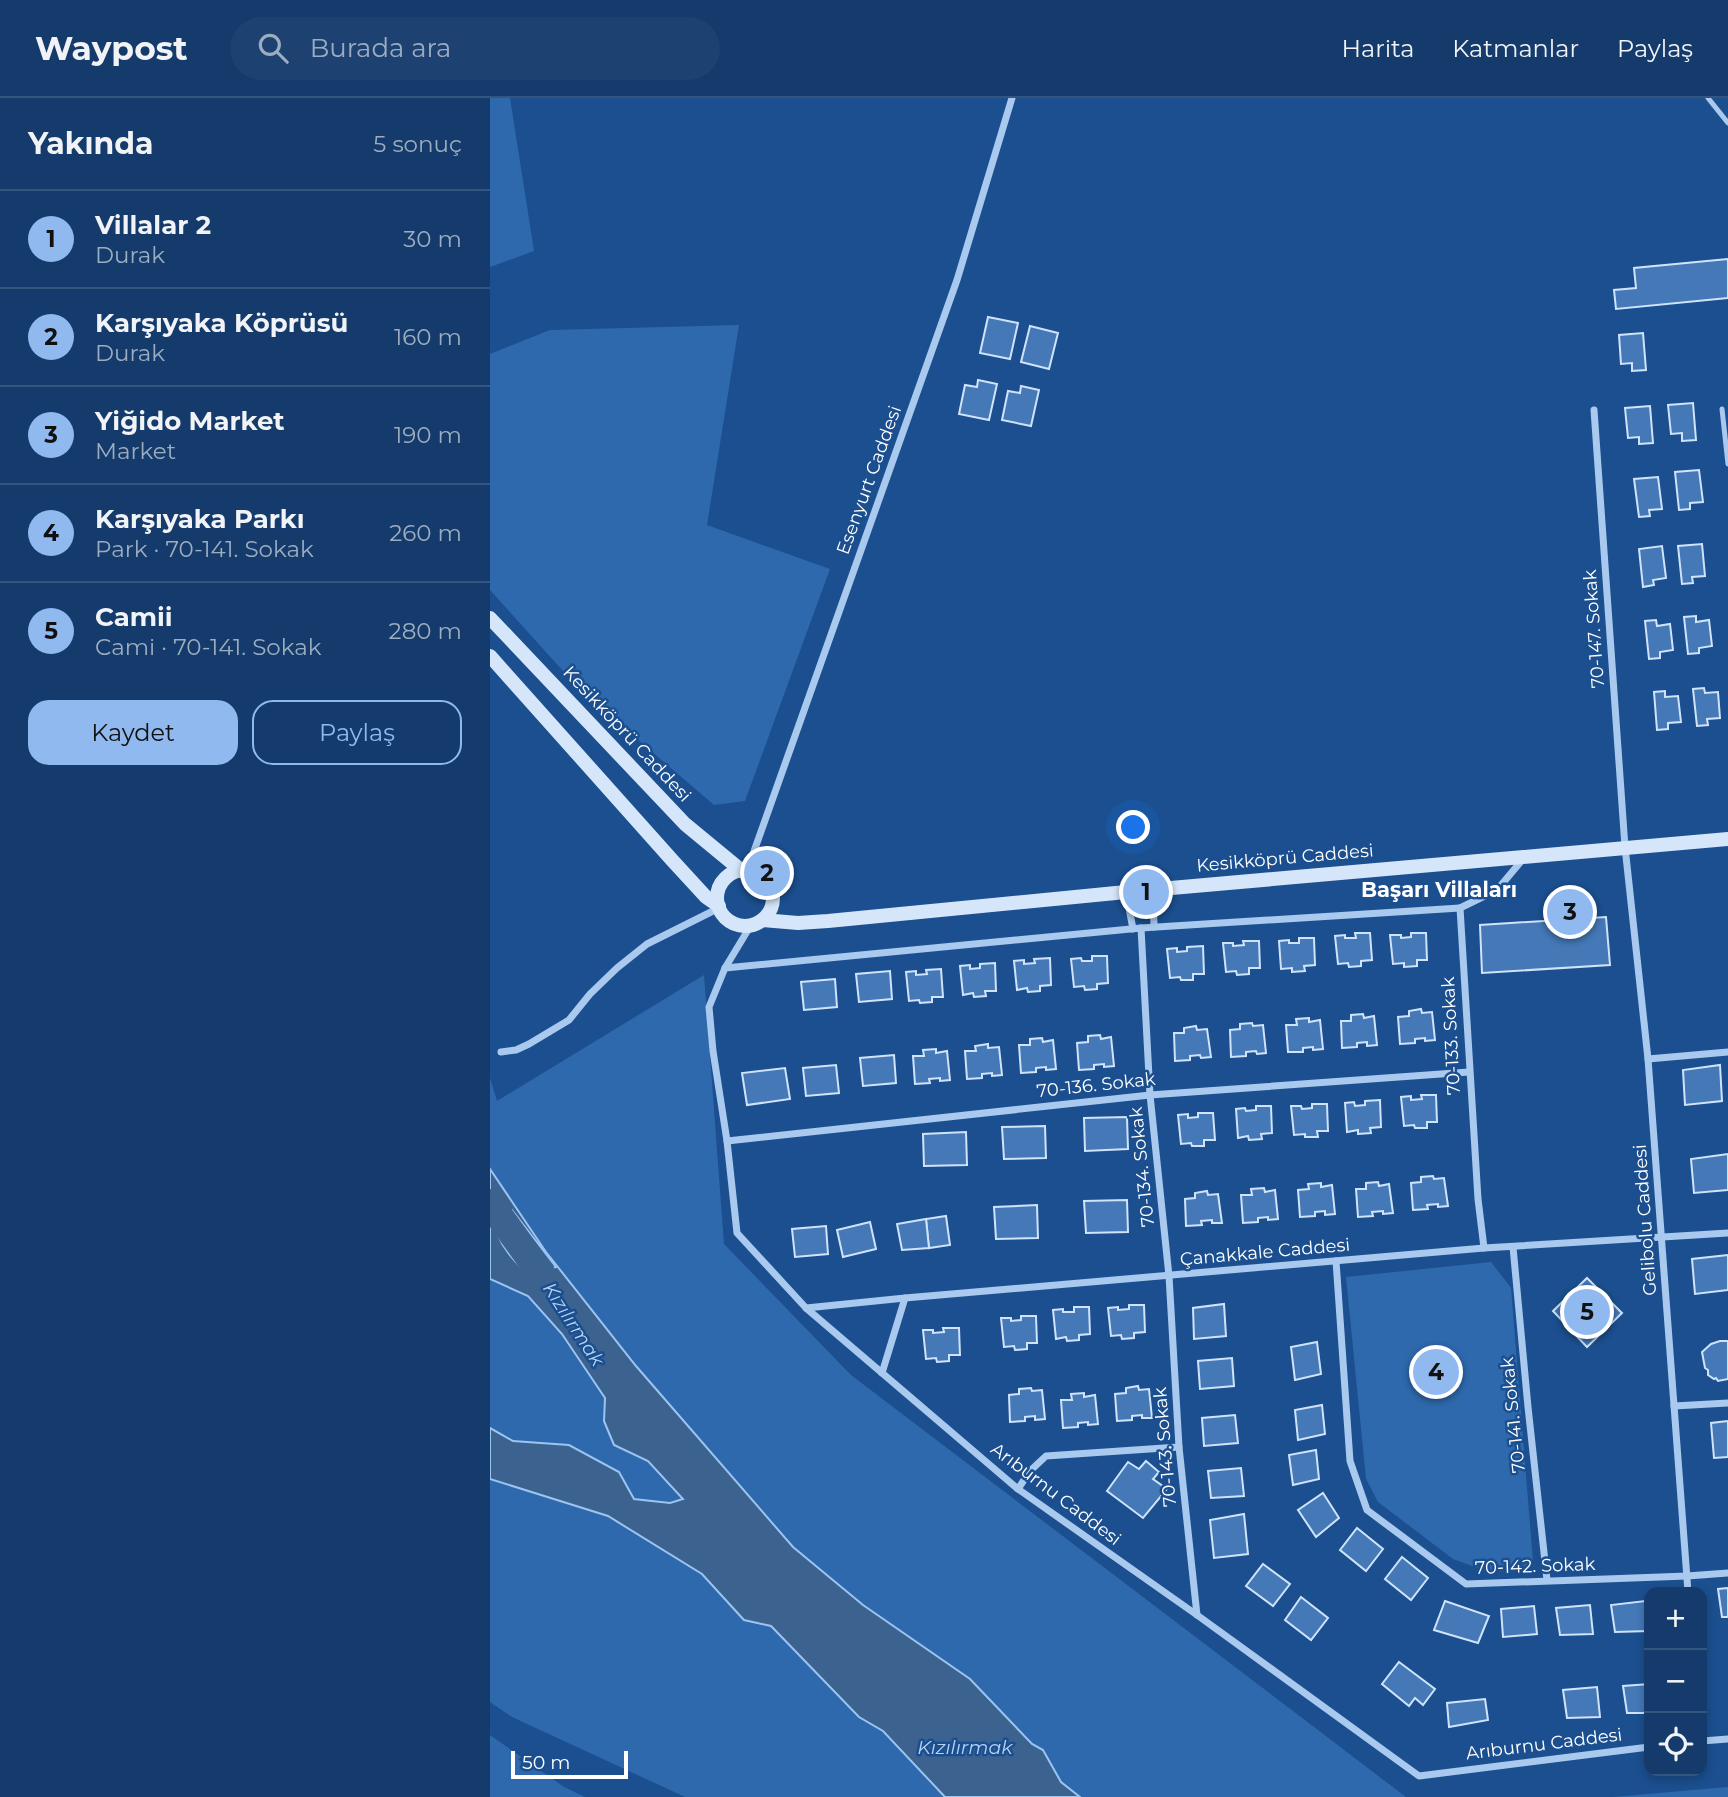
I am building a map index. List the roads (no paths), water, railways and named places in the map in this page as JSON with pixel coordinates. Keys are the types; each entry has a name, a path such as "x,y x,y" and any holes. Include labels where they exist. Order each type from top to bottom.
{"street":[{"name":"Esenyurt Caddesi","path":"744,871 957,280 1012,98"},
{"name":"70-147. Sokak","path":"1594,410 1625,846"},
{"name":"Kesikköprü Caddesi","path":"490,618 685,824 744,871"},
{"path":"490,656 672,860 706,897 719,907"},
{"name":"Kesikköprü Caddesi","path":"757,923 798,923 1625,846 1728,839"},
{"name":"Gelibolu Caddesi","path":"1625,846 1648,1059 1688,1587"},
{"path":"724,968 1137,928 1460,908 1496,890 1526,855"},
{"path":"744,871 758,874 766,880 773,898 767,916 757,923 741,926 724,917 719,907 718,894 720,885 730,874 744,871"},
{"path":"1153,890 1154,927"},
{"name":"70-134. Sokak","path":"1126,892 1137,928 1150,1095 1169,1276"},
{"path":"501,1052 516,1050 529,1044 569,1020 599,985 647,944 719,907"},
{"name":"70-133. Sokak","path":"1460,908 1469,1072 1484,1248"},
{"name":"Arıburnu Caddesi","path":"757,923 724,968 709,1007 713,1051 737,1233 806,1308 1018,1489 1419,1776 1644,1748"},
{"path":"1648,1059 1728,1052"},
{"name":"70-136. Sokak","path":"727,1142 1150,1095 1469,1072"},
{"name":"Çanakkale Caddesi","path":"806,1308 1484,1248 1728,1233"},
{"name":"70-141. Sokak","path":"1513,1247 1546,1580"},
{"name":"70-142. Sokak","path":"1336,1261 1350,1461 1367,1510 1466,1584 1728,1573"},
{"name":"70-143. Sokak","path":"1169,1276 1179,1447 1197,1615"},
{"path":"882,1373 905,1298"},
{"path":"1674,1406 1728,1403"},
{"path":"1018,1489 1030,1471 1046,1456 1179,1447"},
{"path":"1707,1741 1728,1739"}],"lane":[{"path":"1708,98 1728,123"},
{"path":"1722,409 1728,464"}],"water":[{"name":"Kızılırmak","path":"490,1169 546,1252 636,1366 793,1547 863,1605 970,1679 1032,1744 1043,1750 1061,1782 1080,1797 945,1797 883,1731 859,1717 771,1626 744,1620 702,1574 608,1516 490,1479 490,1428 513,1441 569,1445 619,1472 634,1499 670,1503 683,1499 648,1461 614,1445 604,1421 605,1398 562,1334 528,1296 490,1279","holes":["512,1210 556,1267 548,1270 560,1279 548,1294 507,1252 493,1219"]}],"waterway":[{"name":"Kızılırmak","path":"490,1203 555,1293 572,1322"}],"place":[{"name":"Karşıyaka Köprüsü","path":"767,873"},
{"name":"Villalar 2","path":"1146,892"},
{"name":"Yiğido Market","path":"1570,912"},
{"name":"Camii","path":"1587,1312"},
{"name":"Karşıyaka Parkı","path":"1436,1372"}],"district":[{"name":"Başarı Villaları","path":"1439,890"}]}
